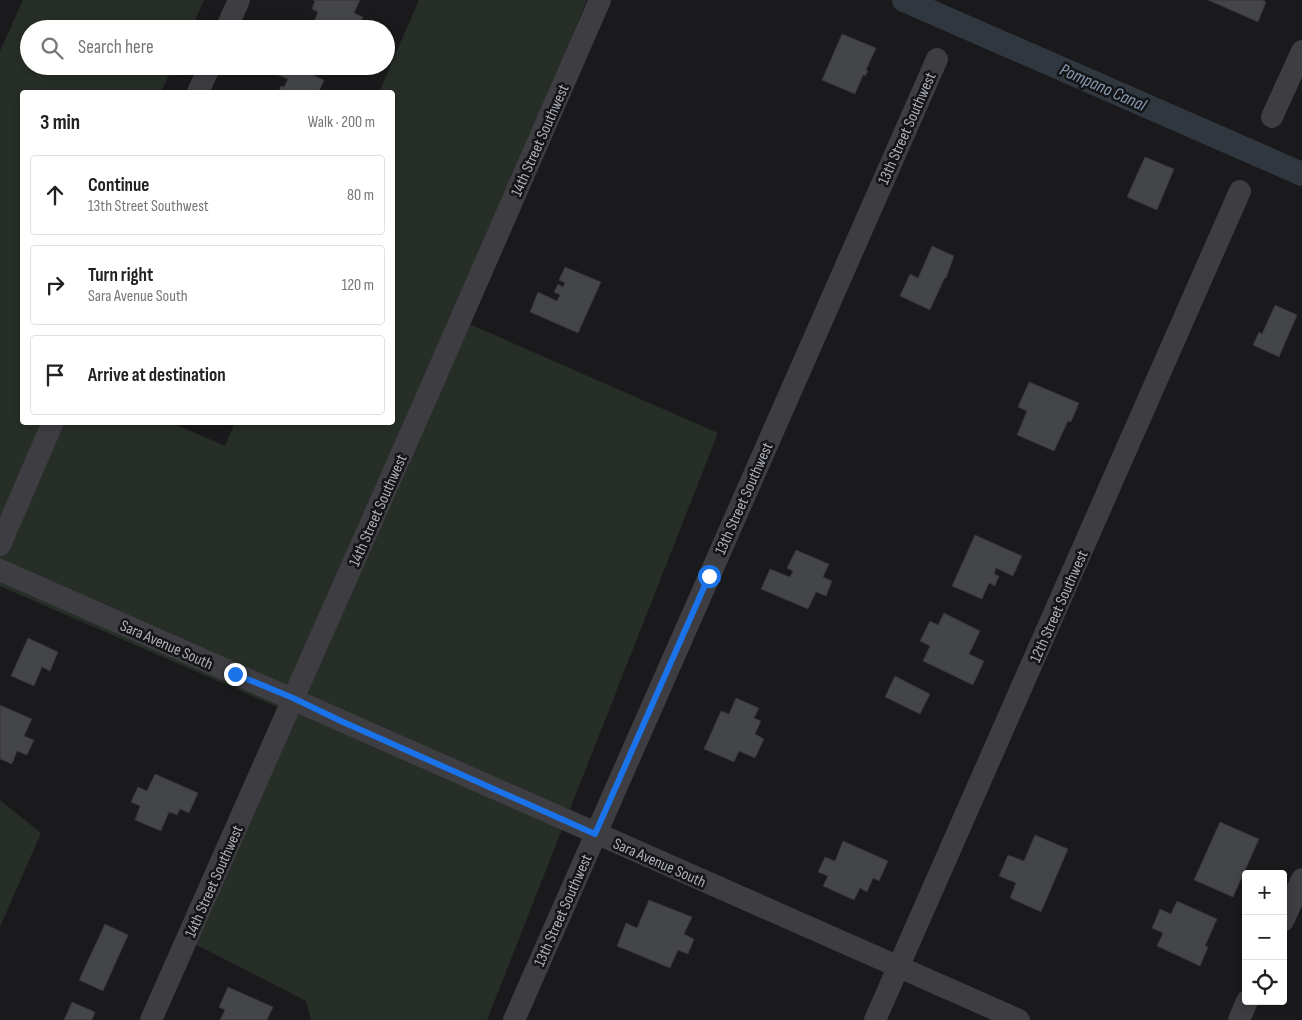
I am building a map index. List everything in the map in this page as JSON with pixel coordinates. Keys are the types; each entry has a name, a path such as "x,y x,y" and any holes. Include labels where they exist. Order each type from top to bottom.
{"street":[{"path":"230,20 239,0"},
{"name":"14th Street Southwest","path":"151,1020 600,0"},
{"path":"1272,117 1302,51"},
{"name":"13th Street Southwest","path":"514,1020 936,59"},
{"path":"199,90 206,75"},
{"name":"12th Street Southwest","path":"875,1020 1240,192"},
{"path":"0,545 52,425"},
{"name":"Sara Avenue South","path":"0,570 1019,1020"},
{"path":"1286,915 1302,879"},
{"path":"1239,1020 1246,1005"}],"shaded area":[{"path":"23,0 204,0 195,20 20,20 20,75 169,75 162,90 20,90 20,425 177,425 225,446 234,425 395,425 395,90 380,90 386,75 395,75 395,55 419,0 587,0 458,319 718,433 487,1020 311,1020 306,1001 193,943 293,714 0,586 0,51"},
{"path":"0,800 41,833 0,927"}],"building":[{"path":"313,0 360,0 354,13 363,17 362,20 315,20 318,12 312,9 315,1"},
{"path":"1208,0 1263,0 1266,2 1258,22"},
{"path":"842,34 876,48 866,70 868,71 865,76 863,75 855,94 822,80"},
{"path":"278,75 313,75 324,80 319,90 280,90 281,86 284,87 288,79"},
{"path":"1145,157 1174,169 1157,210 1127,197"},
{"path":"932,246 954,256 946,278 930,310 900,296 910,274 918,278"},
{"path":"565,267 601,282 578,333 530,312 538,292 557,301 560,295 554,292 558,284 563,287 565,283 559,280"},
{"path":"1275,305 1297,315 1279,357 1253,345 1259,332 1262,334"},
{"path":"1029,382 1079,403 1071,422 1068,421 1054,451 1017,435 1027,411 1018,407"},
{"path":"975,535 1022,556 1013,576 996,568 994,574 999,576 995,586 989,583 982,599 952,586"},
{"path":"796,550 829,564 823,577 832,581 826,596 816,592 808,609 761,589 770,569 790,577 793,571 787,568"},
{"path":"944,613 980,631 969,654 984,661 973,685 923,661 930,646 920,641 930,621 938,625"},
{"path":"28,638 58,652 50,671 42,667 34,686 11,676"},
{"path":"895,676 930,694 920,714 885,697"},
{"path":"736,698 759,708 754,718 761,721 755,734 764,739 755,758 739,751 734,762 704,749 721,711 729,714"},
{"path":"0,705 32,719 24,736 34,740 27,755 17,751 12,764 0,759"},
{"path":"155,774 198,793 189,813 180,809 177,815 169,812 161,831 135,820 140,806 131,802 138,787 147,791"},
{"path":"1220,822 1259,839 1245,870 1242,870 1242,877 1233,897 1194,880"},
{"path":"1035,835 1068,849 1041,912 1010,898 1016,883 999,876 1008,855 1024,861"},
{"path":"843,841 888,861 879,881 873,878 867,892 860,888 854,900 823,886 828,876 818,872 825,857 835,861"},
{"path":"649,900 692,917 684,934 694,939 688,954 678,950 670,968 617,946 626,923 637,928"},
{"path":"1177,901 1217,919 1205,946 1208,947 1200,966 1157,946 1163,933 1152,928 1160,909 1171,914"},
{"path":"105,924 128,935 103,991 79,980"},
{"path":"228,987 273,1007 267,1020 220,1020 225,1010 219,1007"},
{"path":"72,1002 95,1012 92,1020 64,1020"}],"waterway":[{"name":"Pompano Canal","path":"904,0 1302,174"}],"route":[{"path":"235,674 293,698 595,834 709,576"}]}
